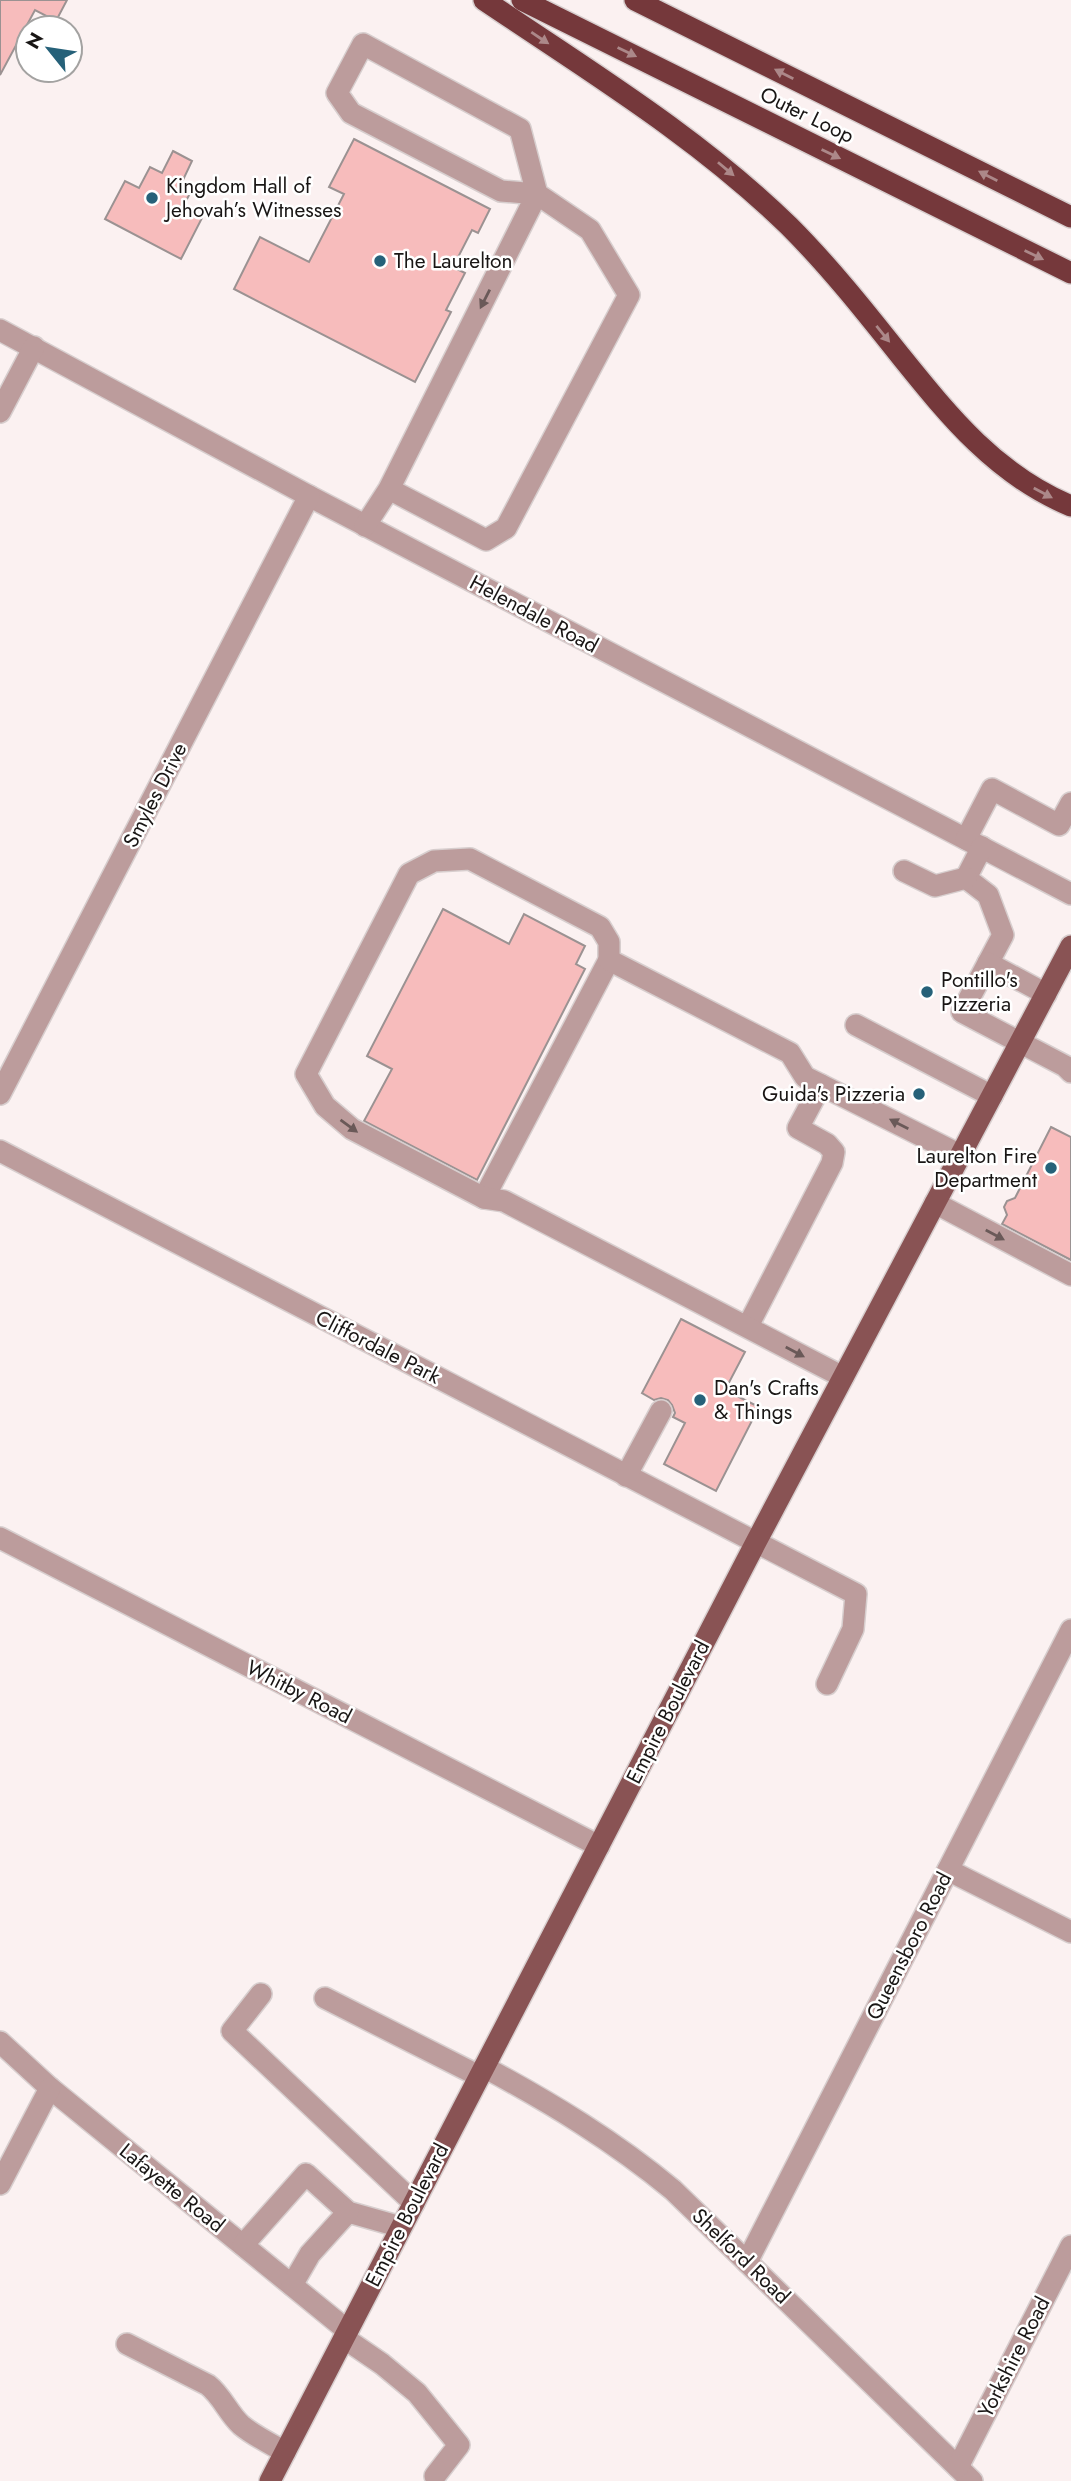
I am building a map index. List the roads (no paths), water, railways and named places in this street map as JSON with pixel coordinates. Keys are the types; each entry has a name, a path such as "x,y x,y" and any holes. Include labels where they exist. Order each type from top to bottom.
{"highway":[{"path":"484,0 659,118 743,183 790,227 828,268 944,410 975,443 1027,484 1071,506"},
{"name":"Outer Loop","path":"522,0 1071,273"},
{"name":"Outer Loop","path":"635,0 1071,217"}],"main road":[{"name":"Empire Boulevard","path":"276,2478 285,2452 755,1544 1071,946"}],"street":[{"path":"365,526 389,489 537,194 520,129 363,44 337,93 351,113 501,191 537,194 590,230 629,295 506,528 486,540 389,489"},
{"name":"Helendale Road","path":"0,330 365,526 1071,894"},
{"path":"0,412 34,347"},
{"name":"Smyles Drive","path":"0,1094 309,496"},
{"path":"965,878 992,789 1059,825 1071,803"},
{"path":"484,1198 609,960 609,942 600,927 470,859 434,861 409,874 306,1074 325,1106 352,1129 484,1198 504,1201 843,1377"},
{"path":"904,871 935,886 965,878"},
{"path":"965,878 988,895 1003,935 962,1012 1065,1066 1071,1072"},
{"path":"609,960 790,1053 805,1077 960,1155"},
{"path":"988,963 1046,994"},
{"path":"856,1025 992,1096"},
{"path":"748,1326 832,1163 834,1152 827,1144 798,1129 821,1084"},
{"name":"Cliffordale Park","path":"0,1151 856,1594 853,1629 827,1684"},
{"path":"935,1203 1071,1275"},
{"path":"626,1476 661,1411"},
{"name":"Whitby Road","path":"0,1538 599,1846"},
{"name":"Queensboro Road","path":"747,2262 1071,1630"},
{"path":"948,1870 1071,1932"},
{"path":"261,1994 232,2031 414,2203"},
{"name":"Shelford Road","path":"325,1998 559,2108 637,2160 673,2190 965,2474"},
{"name":"Lafayette Road","path":"0,2042 50,2088 292,2285 417,2393 459,2445 435,2476"},
{"path":"0,2184 50,2088"},
{"path":"243,2245 306,2174 348,2212 401,2227"},
{"path":"292,2285 310,2254 348,2212"},
{"name":"Yorkshire Road","path":"965,2474 1071,2246"},
{"path":"127,2344 208,2385 242,2426 285,2452"}],"place":[{"name":"Kingdom Hall of Jehovah’s Witnesses","path":"152,198"},
{"name":"The Laurelton","path":"380,261"},
{"name":"Pontillo's Pizzeria","path":"927,992"},
{"name":"Guida's Pizzeria","path":"919,1094"},
{"name":"Laurelton Fire Department","path":"1051,1168"},
{"name":"Dan's Crafts & Things","path":"700,1400"}]}
